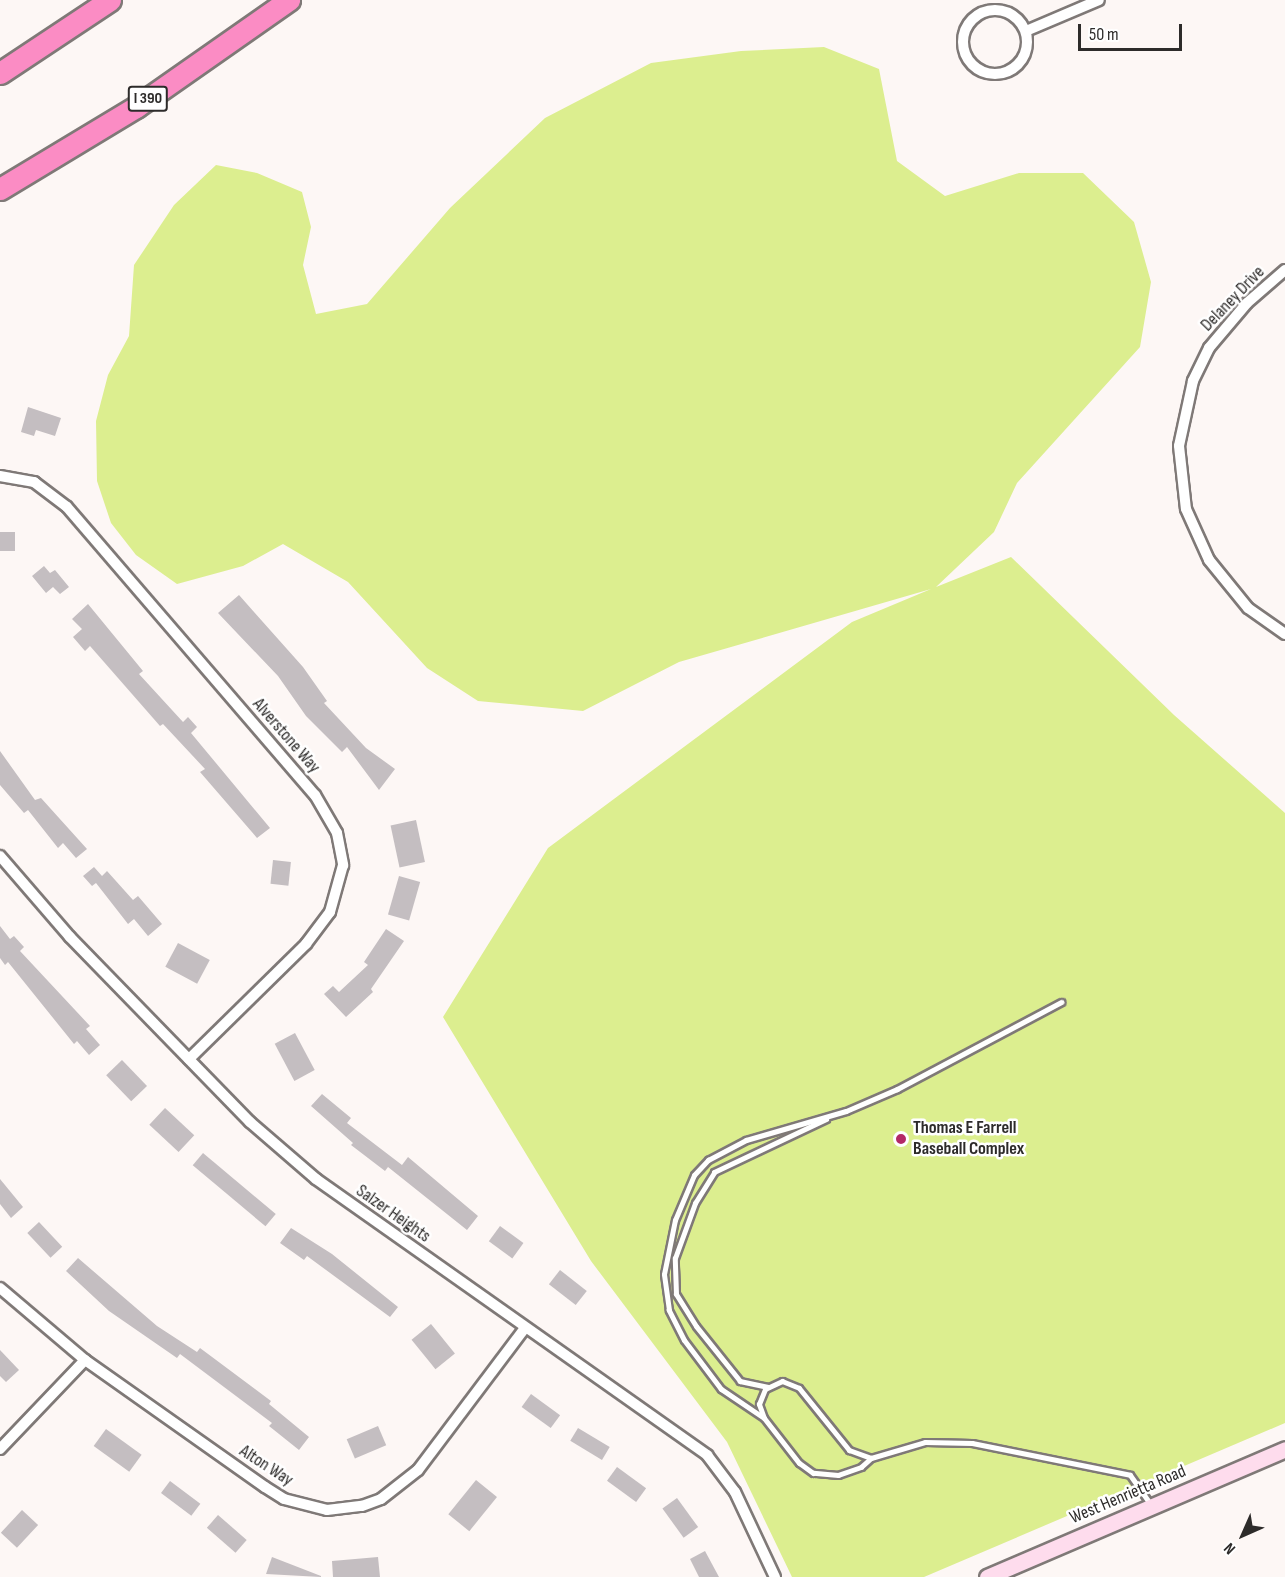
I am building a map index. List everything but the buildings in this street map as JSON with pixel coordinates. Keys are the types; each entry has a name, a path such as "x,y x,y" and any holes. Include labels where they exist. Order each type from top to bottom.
{"highway":[{"path":"0,73 110,0"},
{"name":"I 390","path":"0,189 136,108 289,0"}],"main road":[{"name":"West Henrietta Road","path":"987,1577 1285,1449"}],"street":[{"path":"1026,31 1099,0"},
{"path":"992,9 1012,14 1026,31 1028,42 1021,62 1003,73 982,72 966,57 963,47 966,26 982,12 992,9"},
{"name":"Delaney Drive","path":"1285,270 1247,303 1209,348 1193,381 1179,446 1186,509 1209,560 1248,608 1285,634"},
{"name":"Alverstone Way","path":"0,476 34,482 67,507 315,795 337,833 343,865 341,882 319,928 189,1059"},
{"name":"Salzer Heights","path":"0,856 70,937 250,1122 316,1179 707,1455 735,1492 775,1577"},
{"name":"Alton Way","path":"0,1288 85,1360 265,1487 284,1499 327,1510 362,1506 381,1499 418,1470 525,1328"},
{"path":"0,1449 85,1360"}],"lane":[{"path":"770,1387 740,1380 716,1354 676,1294 675,1258 694,1203 714,1172 897,1089 1061,1002"},
{"path":"846,1111 746,1140 708,1160 694,1175 675,1220 664,1274 669,1310 684,1340 721,1389 764,1418 799,1463 813,1473 838,1475 861,1467 871,1458 925,1442 972,1443 1130,1475 1152,1506"},
{"path":"764,1418 759,1404 770,1387 782,1381 799,1388 844,1444 871,1458"}],"green space":[{"path":"824,47 879,69 897,161 945,196 1019,173 1083,173 1134,222 1151,282 1140,347 1017,483 994,532 936,587 1011,557 1174,715 1285,813 1285,1423 924,1577 792,1577 727,1442 591,1261 443,1017 548,848 852,622 931,589 679,662 583,711 478,701 427,668 348,582 283,544 243,566 177,584 136,555 111,523 97,481 96,421 108,375 129,336 134,265 174,205 216,165 257,173 302,192 311,227 303,265 316,314 367,304 450,208 545,118 651,63 741,51"}],"place":[{"name":"Thomas E Farrell Baseball Complex","path":"901,1139"}]}
